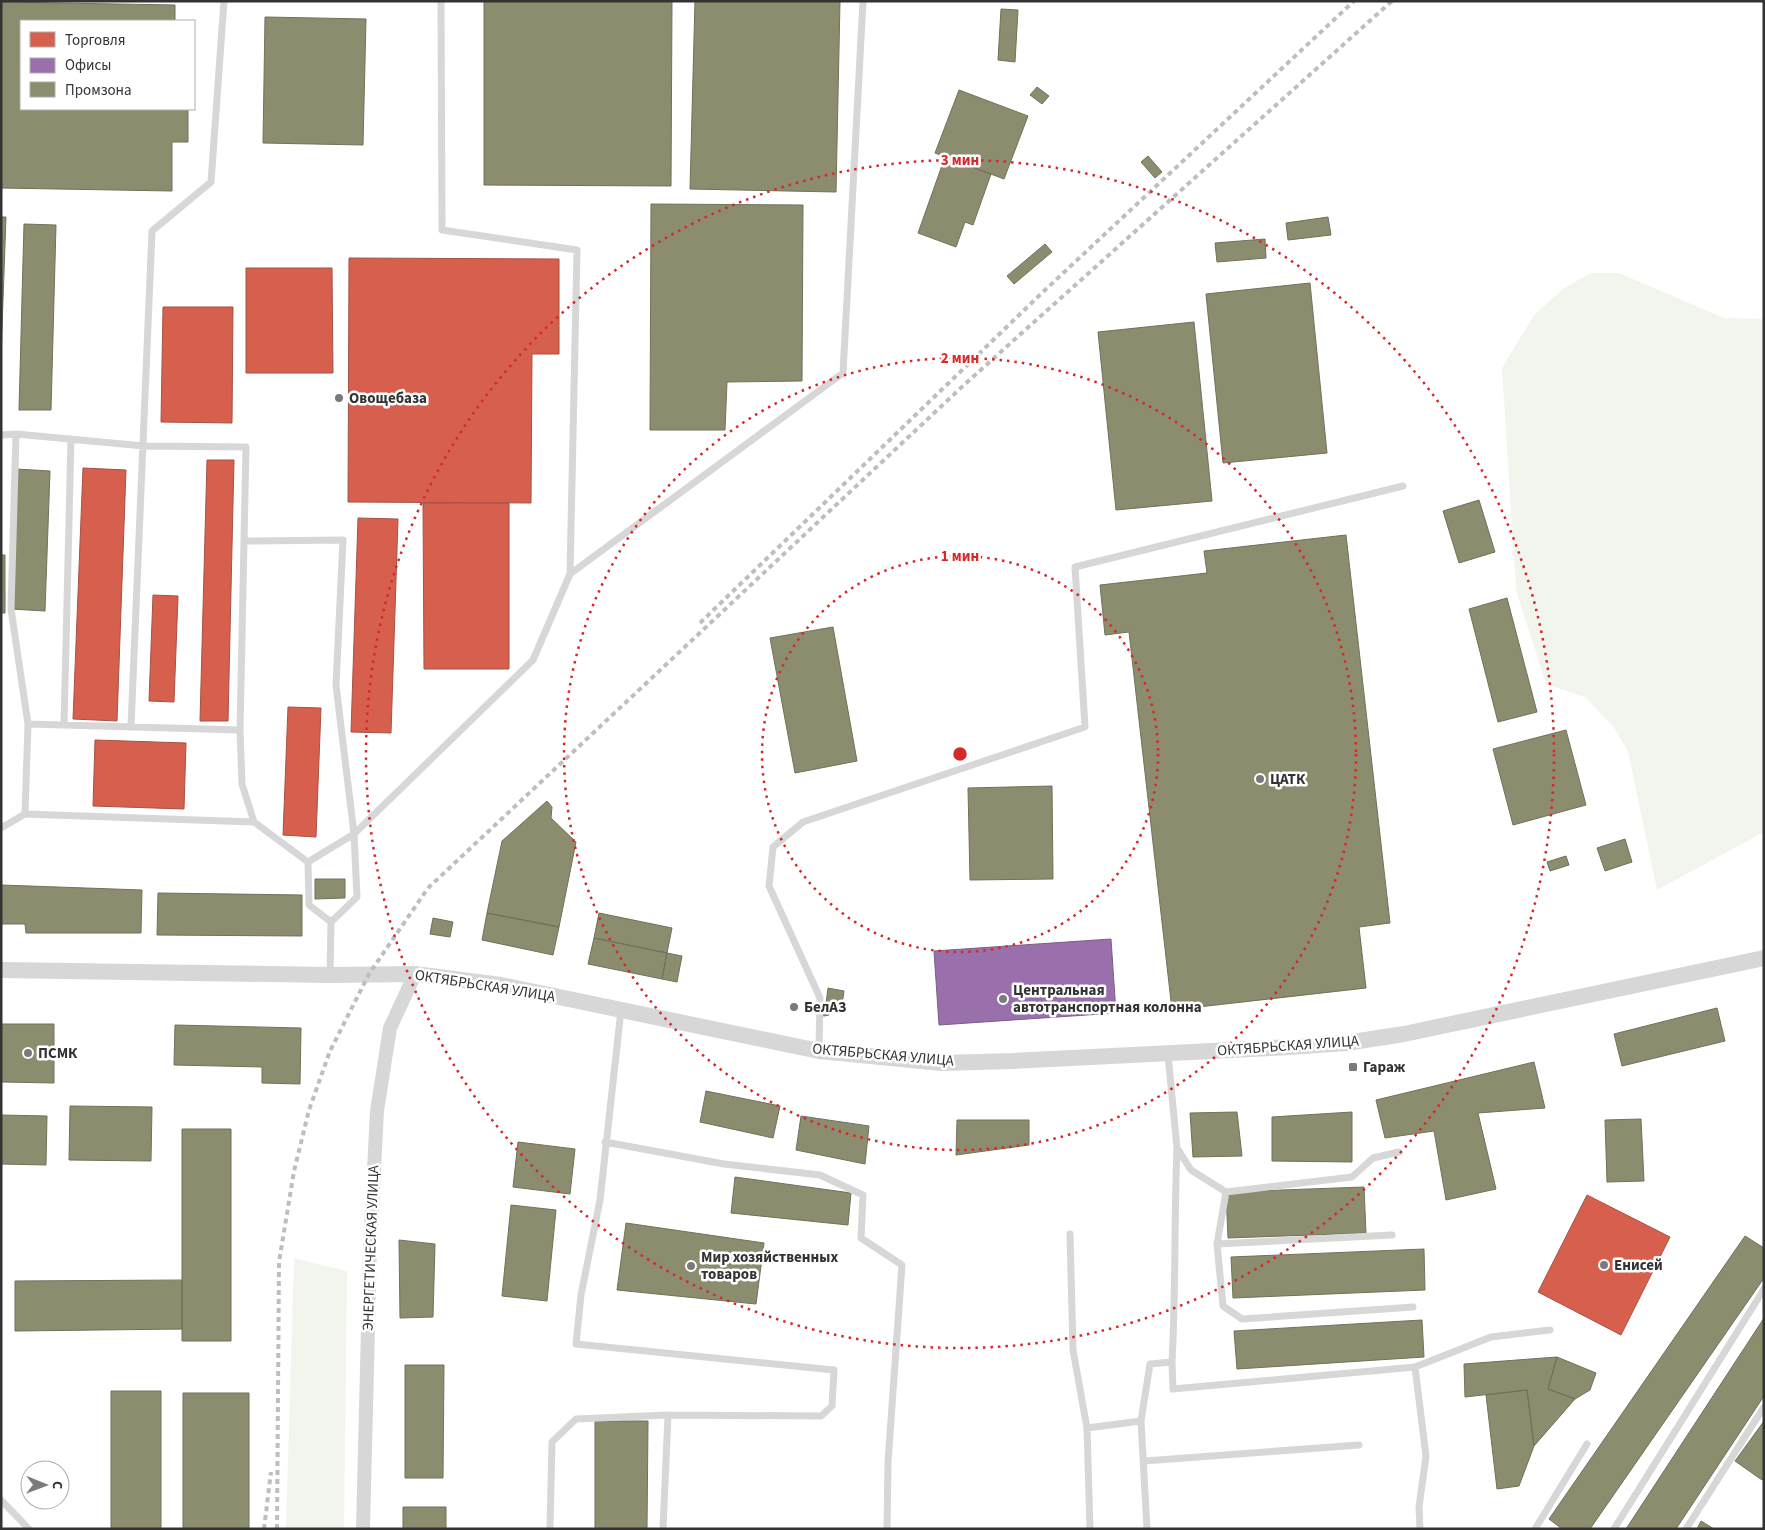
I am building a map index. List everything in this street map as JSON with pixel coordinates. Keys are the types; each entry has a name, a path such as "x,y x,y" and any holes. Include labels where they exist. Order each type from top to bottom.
{"street":[{"name":"ОКТЯБРЬСКАЯ УЛИЦА","path":"1,970 330,975 415,974 501,985 819,1051 942,1063 1168,1055 1346,1043 1404,1034 1764,958"},
{"name":"ЭНЕРГЕТИЧЕСКАЯ УЛИЦА","path":"363,1529 370,1248 376,1111 390,1028 415,974"}],"lane":[{"path":"131,726 152,231 211,182 224,1"},
{"path":"308,862 354,834 533,660 570,574 577,250 442,230 441,1"},
{"path":"570,574 843,373 863,1"},
{"path":"16,434 10,609 28,724 25,814"},
{"path":"1,435 16,434 144,446 246,447 240,730 242,784 254,822"},
{"path":"64,725 71,440"},
{"path":"819,1051 820,998 769,886 773,848 803,822 1086,727 1075,567 1403,486"},
{"path":"245,541 343,540 336,685 354,834 356,897 331,922 330,975"},
{"path":"28,724 240,730"},
{"path":"1,828 25,814 254,822 308,862"},
{"path":"308,862 309,905 331,922"},
{"path":"550,1529 552,1442 576,1419 668,1415 821,1416 832,1406 834,1370 576,1344 580,1295 600,1200 621,1009"},
{"path":"1168,1055 1178,1148 1173,1225 1175,1314 1172,1362 1173,1389 1415,1367 1491,1337 1550,1330"},
{"path":"605,1142 724,1164 820,1175 864,1195 861,1238 902,1265 888,1462 887,1529"},
{"path":"1178,1148 1191,1170 1226,1192 1352,1177 1373,1158 1399,1152"},
{"path":"1226,1192 1217,1244 1223,1306 1242,1319 1413,1307"},
{"path":"1070,1234 1073,1350 1087,1428 1090,1529"},
{"path":"1217,1244 1392,1234"},
{"path":"1614,1529 1764,1289"},
{"path":"1147,1529 1141,1421 1150,1364 1172,1362"},
{"path":"1415,1367 1426,1456 1419,1507 1420,1529"},
{"path":"1686,1529 1764,1406"},
{"path":"663,1529 668,1415"},
{"path":"1087,1428 1141,1421"},
{"path":"1535,1529 1587,1444"},
{"path":"1144,1461 1359,1445"},
{"path":"1,1500 29,1529"}],"shaded area":[{"path":"1591,273 1619,273 1724,318 1764,319 1764,832 1657,890 1628,751 1613,726 1585,697 1546,684 1516,590 1502,368 1534,315 1564,288"},
{"path":"294,1258 347,1271 344,1529 286,1529"}],"building: Торговля":[{"path":"349,258 559,259 559,354 532,354 531,503 348,502"},
{"path":"246,268 332,268 333,373 246,373"},
{"path":"163,307 233,307 232,423 161,422"},
{"path":"207,460 234,460 228,721 200,721"},
{"path":"83,468 126,470 117,721 73,719"},
{"path":"423,503 509,503 509,669 424,669"},
{"path":"358,518 398,519 391,733 351,732"},
{"path":"153,595 178,596 174,702 149,701"},
{"path":"288,707 321,708 316,837 283,835"},
{"path":"95,740 186,743 184,809 93,806"},
{"name":"Енисей","path":"1587,1195 1670,1237 1621,1335 1538,1292"}],"building: Офисы":[{"path":"1111,939 1116,1013 939,1025 934,951"}],"building: Промзона":[{"path":"484,1 672,1 671,186 484,185"},
{"path":"695,1 840,1 836,192 690,189"},
{"path":"1,2 175,5 175,20 20,20 20,110 188,110 188,142 172,142 172,191 1,188"},
{"path":"1001,9 1018,10 1015,62 998,60"},
{"path":"265,17 366,19 363,145 263,143"},
{"path":"1037,87 1049,96 1042,104 1030,95"},
{"path":"959,90 1028,116 1004,179 935,153"},
{"path":"1148,156 1162,172 1155,178 1141,162"},
{"path":"945,157 991,174 973,225 965,222 956,247 918,233"},
{"path":"651,204 803,205 802,381 727,382 725,430 650,430"},
{"path":"1,217 6,217 1,356"},
{"path":"1328,217 1331,235 1288,240 1286,223"},
{"path":"24,224 56,225 51,410 19,410"},
{"path":"1265,239 1266,258 1217,262 1215,243"},
{"path":"1045,244 1052,252 1014,284 1007,276"},
{"path":"1310,283 1327,453 1223,463 1206,294"},
{"path":"1194,322 1212,501 1116,510 1098,332"},
{"path":"16,469 50,471 45,611 11,609"},
{"path":"1479,500 1495,552 1459,563 1443,511"},
{"name":"ЦАТК","path":"1346,535 1390,923 1359,927 1366,988 1172,1010 1129,632 1105,635 1100,585 1207,573 1204,551"},
{"path":"1,555 5,555 5,613 1,613"},
{"path":"1507,598 1537,712 1498,722 1469,609"},
{"path":"833,627 857,761 795,773 770,638"},
{"path":"1566,730 1586,805 1513,825 1493,749"},
{"path":"1052,786 1053,879 970,880 968,788"},
{"path":"547,801 552,807 551,818 576,842 559,927 487,913 502,841"},
{"path":"1625,839 1632,862 1605,871 1597,848"},
{"path":"1566,856 1569,865 1550,871 1547,862"},
{"path":"315,879 345,879 345,898 315,899"},
{"path":"1,885 142,890 141,933 26,933 25,924 1,924"},
{"path":"158,893 302,895 302,936 157,935"},
{"path":"487,913 559,927 553,955 482,940"},
{"path":"599,913 672,928 667,953 594,938"},
{"path":"433,918 453,922 450,937 430,934"},
{"path":"594,938 667,953 662,979 588,964"},
{"path":"667,953 682,956 677,982 662,979"},
{"path":"828,988 844,991 841,1012 831,1011 829,1015 824,1016 822,1015 822,1005 826,1004"},
{"path":"1717,1008 1725,1041 1622,1066 1614,1034"},
{"name":"ПСМК","path":"1,1024 54,1024 54,1083 1,1082"},
{"path":"175,1025 301,1028 300,1084 262,1083 262,1067 174,1065"},
{"path":"1534,1062 1545,1108 1478,1113 1496,1189 1446,1200 1434,1131 1385,1138 1376,1100"},
{"path":"706,1091 780,1106 773,1138 700,1122"},
{"path":"70,1106 152,1107 151,1161 69,1160"},
{"path":"1237,1112 1242,1156 1193,1157 1190,1113"},
{"path":"1352,1112 1352,1162 1272,1161 1272,1117"},
{"path":"1,1115 47,1116 46,1165 1,1164"},
{"path":"801,1116 869,1126 865,1164 796,1150"},
{"path":"1641,1119 1644,1181 1607,1182 1605,1120"},
{"path":"957,1120 1029,1120 1029,1145 956,1155"},
{"path":"182,1129 231,1129 231,1341 182,1341"},
{"path":"518,1142 575,1149 570,1194 513,1187"},
{"path":"735,1177 851,1193 848,1225 731,1213"},
{"path":"1364,1187 1366,1233 1228,1238 1226,1192"},
{"path":"511,1205 556,1210 547,1301 502,1296"},
{"name":"Мир хозяйственных товаров","path":"626,1223 764,1243 756,1304 617,1290"},
{"path":"1745,1236 1764,1248 1764,1278 1590,1529 1562,1529 1549,1519"},
{"path":"399,1240 435,1244 433,1317 400,1318"},
{"path":"1424,1249 1425,1290 1233,1298 1231,1257"},
{"path":"182,1280 182,1329 15,1331 15,1281"},
{"path":"1764,1318 1764,1396 1676,1529 1626,1529"},
{"path":"1422,1320 1424,1357 1237,1369 1234,1331"},
{"path":"1557,1357 1596,1373 1590,1390 1575,1399 1548,1389"},
{"path":"1557,1357 1548,1389 1575,1399 1534,1446 1527,1390 1465,1397 1464,1364"},
{"path":"405,1365 444,1365 443,1478 405,1478"},
{"path":"1527,1390 1534,1446 1519,1486 1497,1489 1486,1395"},
{"path":"111,1391 161,1391 161,1529 111,1529"},
{"path":"183,1393 249,1393 249,1529 183,1529"},
{"path":"595,1421 648,1421 647,1529 595,1529"},
{"path":"1764,1421 1764,1477 1762,1480 1735,1461"},
{"path":"403,1507 446,1507 446,1529 403,1529"},
{"path":"1701,1521 1714,1529 1697,1529"}],"railway":[{"path":"700,623 1044,291 1354,1"},
{"path":"277,1529 279,1262 294,1171 309,1110 330,1051 369,974 428,888 965,384 1392,1"},
{"path":"264,1529 271,1472"}],"place":[{"name":"Овощебаза","path":"339,398"},
{"name":"ЦАТК","path":"1260,779"},
{"name":"Центральная автотранспортная колонна","path":"1003,999"},
{"name":"БелАЗ","path":"794,1007"},
{"name":"ПСМК","path":"28,1053"},
{"name":"Гараж","path":"1353,1067"},
{"name":"Енисей","path":"1604,1265"},
{"name":"Мир хозяйственных товаров","path":"691,1266"}]}
